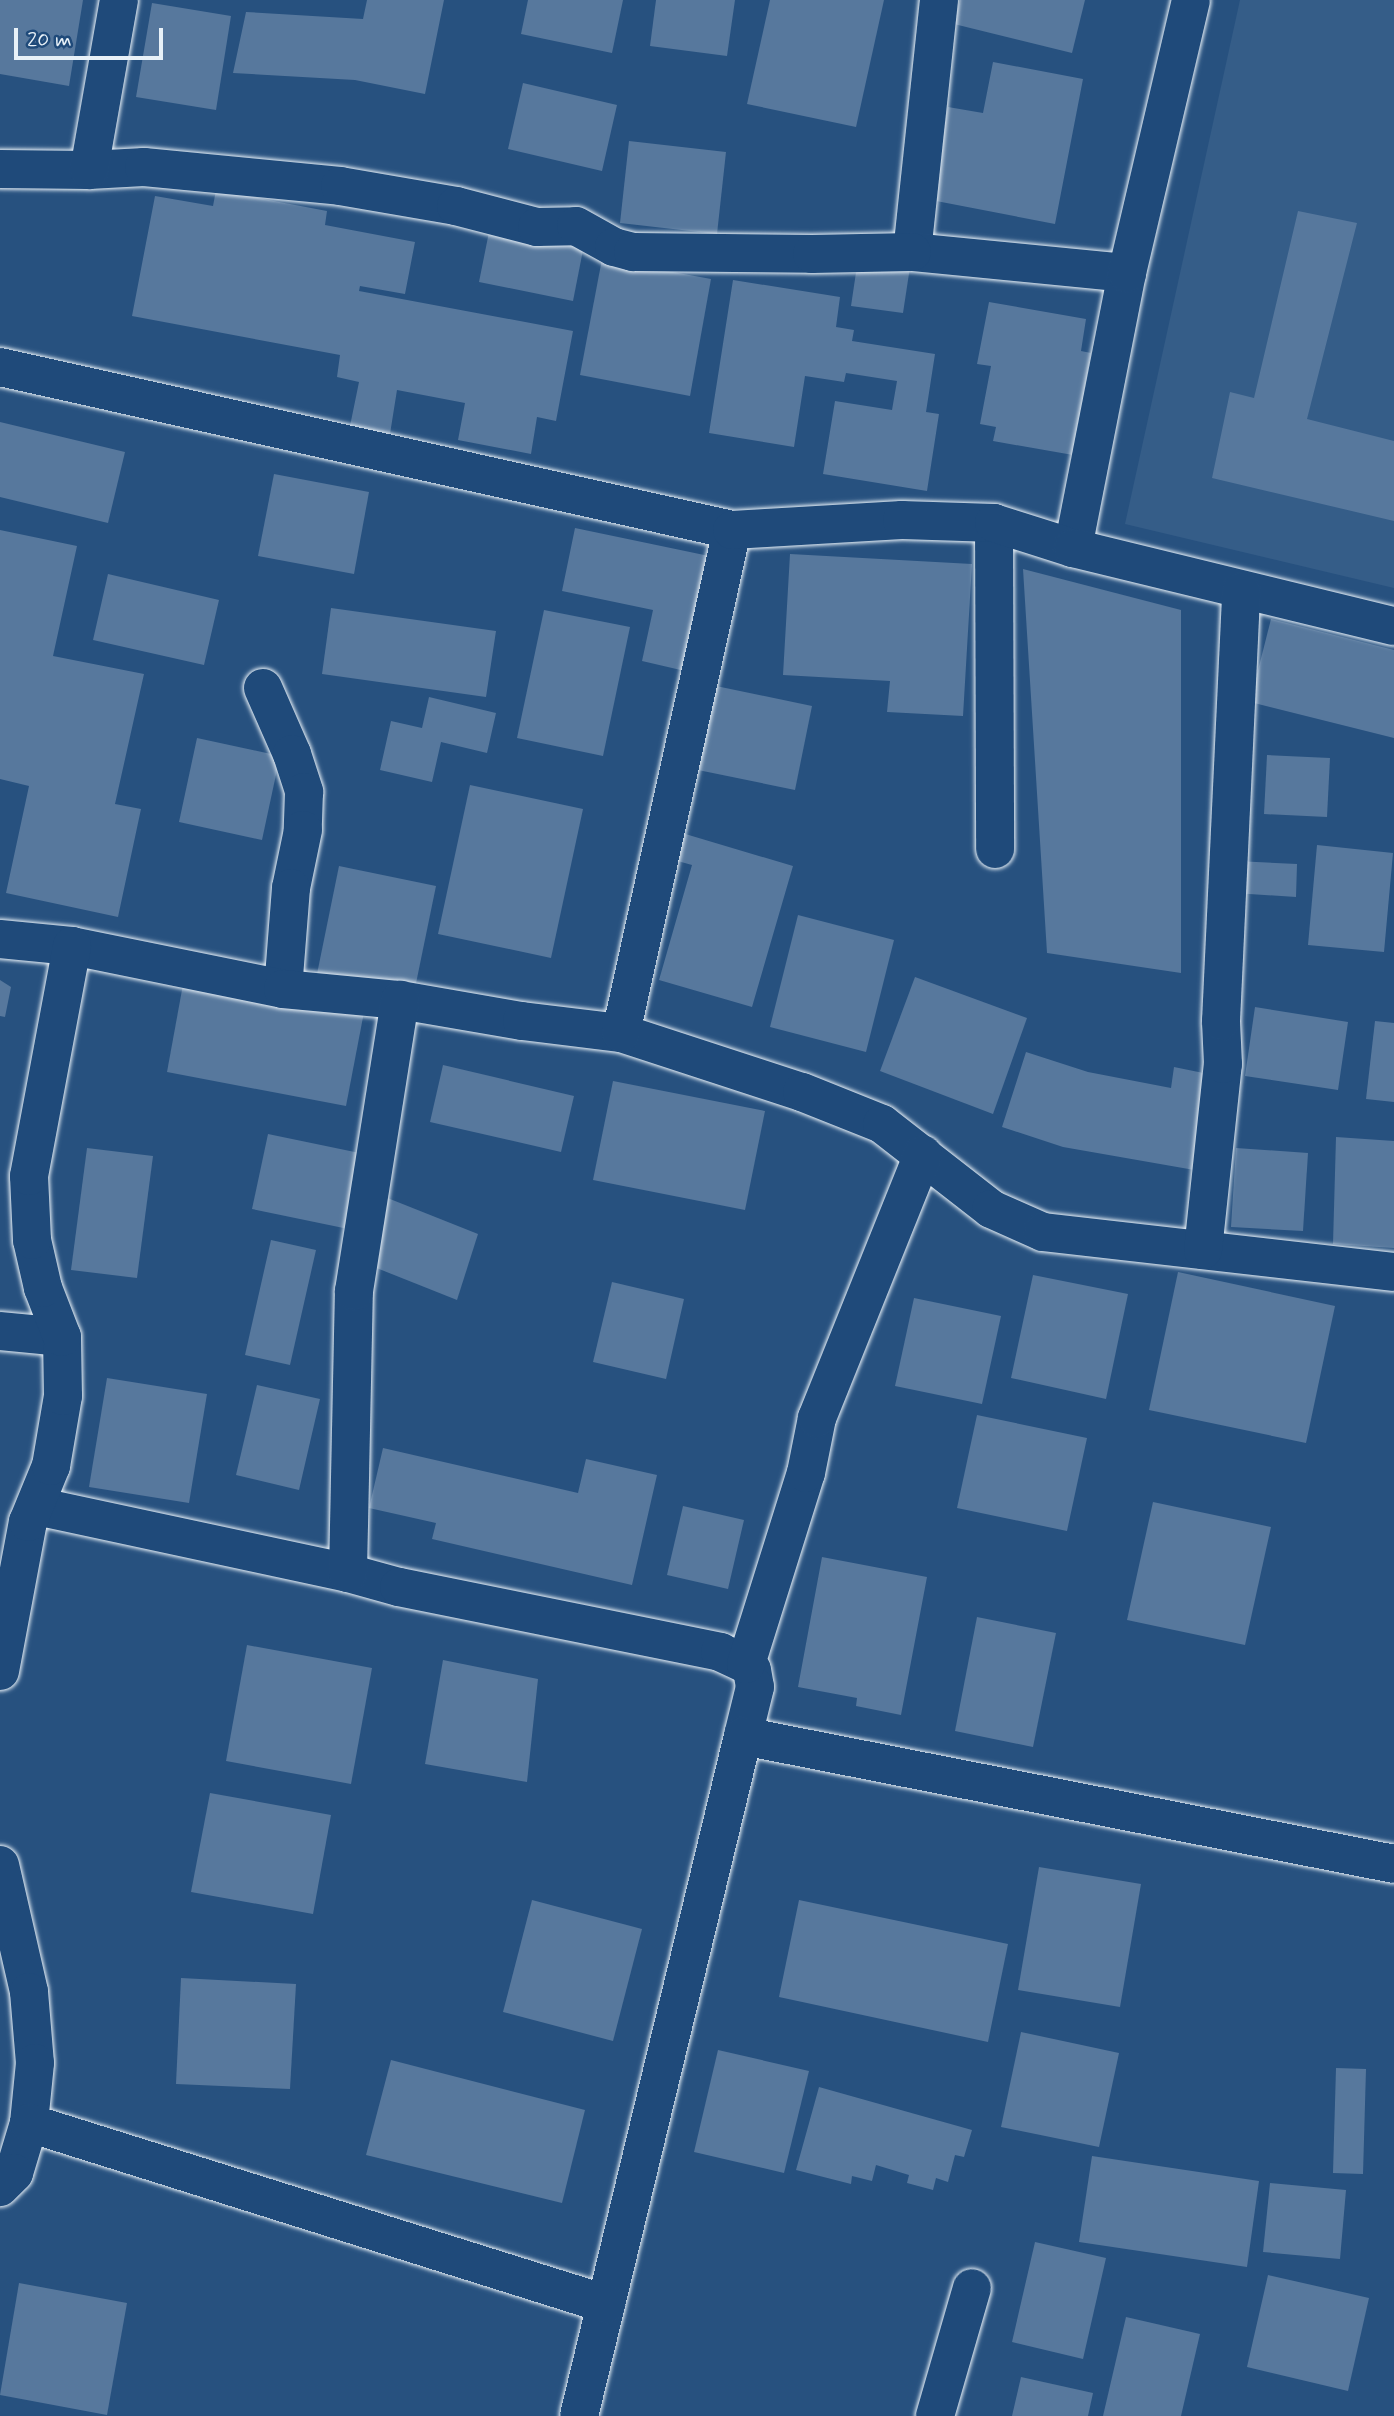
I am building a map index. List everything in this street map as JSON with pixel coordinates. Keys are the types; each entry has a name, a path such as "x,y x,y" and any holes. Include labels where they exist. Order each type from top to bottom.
{"street":[{"path":"89,170 119,0"},
{"path":"912,252 939,0"},
{"path":"1073,548 1127,273 1191,0"},
{"path":"0,169 89,170 144,167 340,186 456,206 537,226 576,226 614,247 633,252 912,252 1127,273"},
{"path":"0,366 732,530 902,520 994,523 1073,548 1241,591 1394,626"},
{"path":"994,523 995,849"},
{"path":"621,1033 732,530"},
{"path":"1203,1250 1223,1064 1221,1008 1241,591"},
{"path":"263,688 292,754 304,792 303,830 291,888 283,989"},
{"path":"0,939 72,946 283,989 400,1000 522,1021 621,1033 825,1101 882,1124 991,1209 1042,1232 1394,1272"},
{"path":"0,1671 18,1565 51,1466 60,1428 63,1396 62,1337 43,1288 32,1240 30,1176 72,946"},
{"path":"348,1573 354,1291 400,1000"},
{"path":"746,1664 806,1473 817,1418 923,1154"},
{"path":"0,1331 62,1337"},
{"path":"36,1506 348,1573 399,1587 720,1652 746,1664 752,1670 755,1687 579,2416"},
{"path":"743,1736 1394,1864"},
{"path":"0,1865 29,1992 35,2063 29,2123 14,2173 0,2187"},
{"path":"29,2123 606,2304"},
{"path":"935,2416 972,2288"}],"shaded area":[{"path":"1240,0 1394,0 1394,588 1125,524"}],"building":[{"path":"0,0 83,0 69,86 0,74"},
{"path":"367,0 444,0 425,94 355,80 233,73 246,12 363,19"},
{"path":"528,0 623,0 612,53 521,34"},
{"path":"656,0 735,0 727,56 650,46"},
{"path":"770,0 884,0 856,127 747,104"},
{"path":"960,0 1085,0 1072,53 954,24"},
{"path":"152,3 231,16 216,110 136,97"},
{"path":"993,62 1083,79 1055,224 931,200 948,107 983,113"},
{"path":"523,83 617,105 602,171 508,149"},
{"path":"629,141 726,152 717,234 620,223"},
{"path":"216,190 327,211 325,225 415,242 405,294 360,286 359,291 573,331 556,421 537,417 531,454 458,440 465,403 397,390 390,434 350,426 359,382 337,377 340,355 132,316 155,196 213,206"},
{"path":"1298,211 1357,223 1307,419 1394,441 1394,521 1212,478 1230,392 1254,398"},
{"path":"490,227 584,245 573,301 479,282"},
{"path":"602,259 711,279 690,396 580,375"},
{"path":"858,259 910,267 903,313 851,306"},
{"path":"733,280 840,297 836,327 854,330 852,341 935,354 926,412 939,414 927,491 823,474 835,401 892,410 897,381 846,373 844,382 805,376 794,447 709,433"},
{"path":"989,302 1086,319 1081,351 1091,353 1073,455 993,441 996,427 980,424 991,366 977,364"},
{"path":"0,422 125,452 108,523 0,497"},
{"path":"274,474 369,492 354,574 258,556"},
{"path":"575,528 709,556 685,671 642,661 653,610 562,591"},
{"path":"0,530 77,546 53,656 144,674 115,804 141,809 118,917 6,893 29,786 0,779"},
{"path":"790,554 972,564 963,716 887,712 890,681 783,675"},
{"path":"1023,569 1181,610 1181,973 1047,953"},
{"path":"108,574 219,600 204,665 93,640"},
{"path":"331,608 496,631 486,697 322,674"},
{"path":"544,610 630,627 603,756 517,738"},
{"path":"1271,619 1394,650 1394,738 1250,702"},
{"path":"716,686 812,706 795,790 698,770"},
{"path":"429,697 496,713 487,753 441,742 432,782 380,770 391,721 422,728"},
{"path":"197,738 280,756 262,840 179,822"},
{"path":"1267,755 1330,758 1327,817 1264,814"},
{"path":"470,785 583,809 551,958 438,934"},
{"path":"682,833 793,866 752,1007 659,980 692,865 674,860"},
{"path":"1317,845 1393,853 1384,952 1308,945"},
{"path":"1236,861 1297,864 1296,897 1234,893"},
{"path":"339,866 436,886 414,993 317,974"},
{"path":"798,915 894,940 866,1052 770,1027"},
{"path":"915,977 1027,1018 993,1114 880,1071"},
{"path":"184,979 364,1012 346,1106 167,1072"},
{"path":"0,980 11,987 5,1017 0,1016"},
{"path":"1255,1007 1348,1022 1338,1090 1245,1076"},
{"path":"1375,1021 1394,1023 1394,1102 1366,1099"},
{"path":"1026,1052 1088,1072 1171,1088 1174,1067 1218,1076 1200,1171 1063,1147 1002,1127"},
{"path":"443,1065 574,1096 561,1152 430,1122"},
{"path":"613,1081 765,1111 745,1210 593,1180"},
{"path":"268,1134 374,1156 358,1231 252,1209"},
{"path":"1336,1137 1394,1141 1394,1248 1333,1244"},
{"path":"87,1148 153,1156 137,1278 71,1270"},
{"path":"1236,1148 1308,1153 1303,1231 1231,1227"},
{"path":"385,1197 478,1234 457,1300 364,1263"},
{"path":"271,1240 316,1250 290,1365 245,1355"},
{"path":"1178,1272 1335,1306 1306,1443 1149,1410"},
{"path":"1033,1275 1128,1294 1106,1399 1011,1378"},
{"path":"612,1282 684,1299 666,1379 593,1362"},
{"path":"914,1298 1001,1316 982,1404 895,1386"},
{"path":"107,1378 207,1394 189,1503 89,1487"},
{"path":"257,1385 320,1399 299,1490 236,1475"},
{"path":"977,1415 1087,1438 1067,1531 957,1508"},
{"path":"383,1448 578,1493 586,1459 657,1475 632,1585 432,1539 436,1523 369,1508"},
{"path":"1153,1502 1271,1527 1245,1645 1127,1620"},
{"path":"683,1506 744,1520 728,1589 667,1575"},
{"path":"822,1557 927,1577 901,1715 856,1706 857,1698 798,1687"},
{"path":"977,1617 1056,1633 1033,1747 955,1731"},
{"path":"247,1645 372,1668 351,1784 226,1761"},
{"path":"443,1660 538,1679 527,1782 425,1764"},
{"path":"210,1793 331,1815 313,1914 191,1892"},
{"path":"1039,1867 1141,1884 1120,2007 1018,1990"},
{"path":"532,1900 642,1929 613,2041 503,2012"},
{"path":"799,1900 1008,1944 988,2042 779,1997"},
{"path":"181,1978 296,1984 290,2089 176,2084"},
{"path":"1021,2032 1119,2053 1099,2147 1001,2127"},
{"path":"718,2050 809,2071 784,2173 694,2152"},
{"path":"391,2060 585,2110 562,2203 366,2155"},
{"path":"1336,2068 1366,2069 1363,2174 1333,2173"},
{"path":"819,2087 972,2130 964,2157 955,2155 948,2182 936,2178 933,2190 907,2183 909,2175 876,2165 872,2181 852,2176 851,2184 796,2170"},
{"path":"1092,2156 1259,2181 1247,2267 1079,2242"},
{"path":"1270,2183 1346,2190 1340,2259 1263,2252"},
{"path":"1035,2242 1106,2258 1083,2359 1012,2342"},
{"path":"1268,2275 1369,2298 1348,2391 1247,2367"},
{"path":"19,2283 127,2303 107,2415 0,2395"},
{"path":"1126,2317 1200,2334 1181,2416 1103,2416"},
{"path":"1021,2377 1093,2393 1088,2416 1012,2416"}]}
